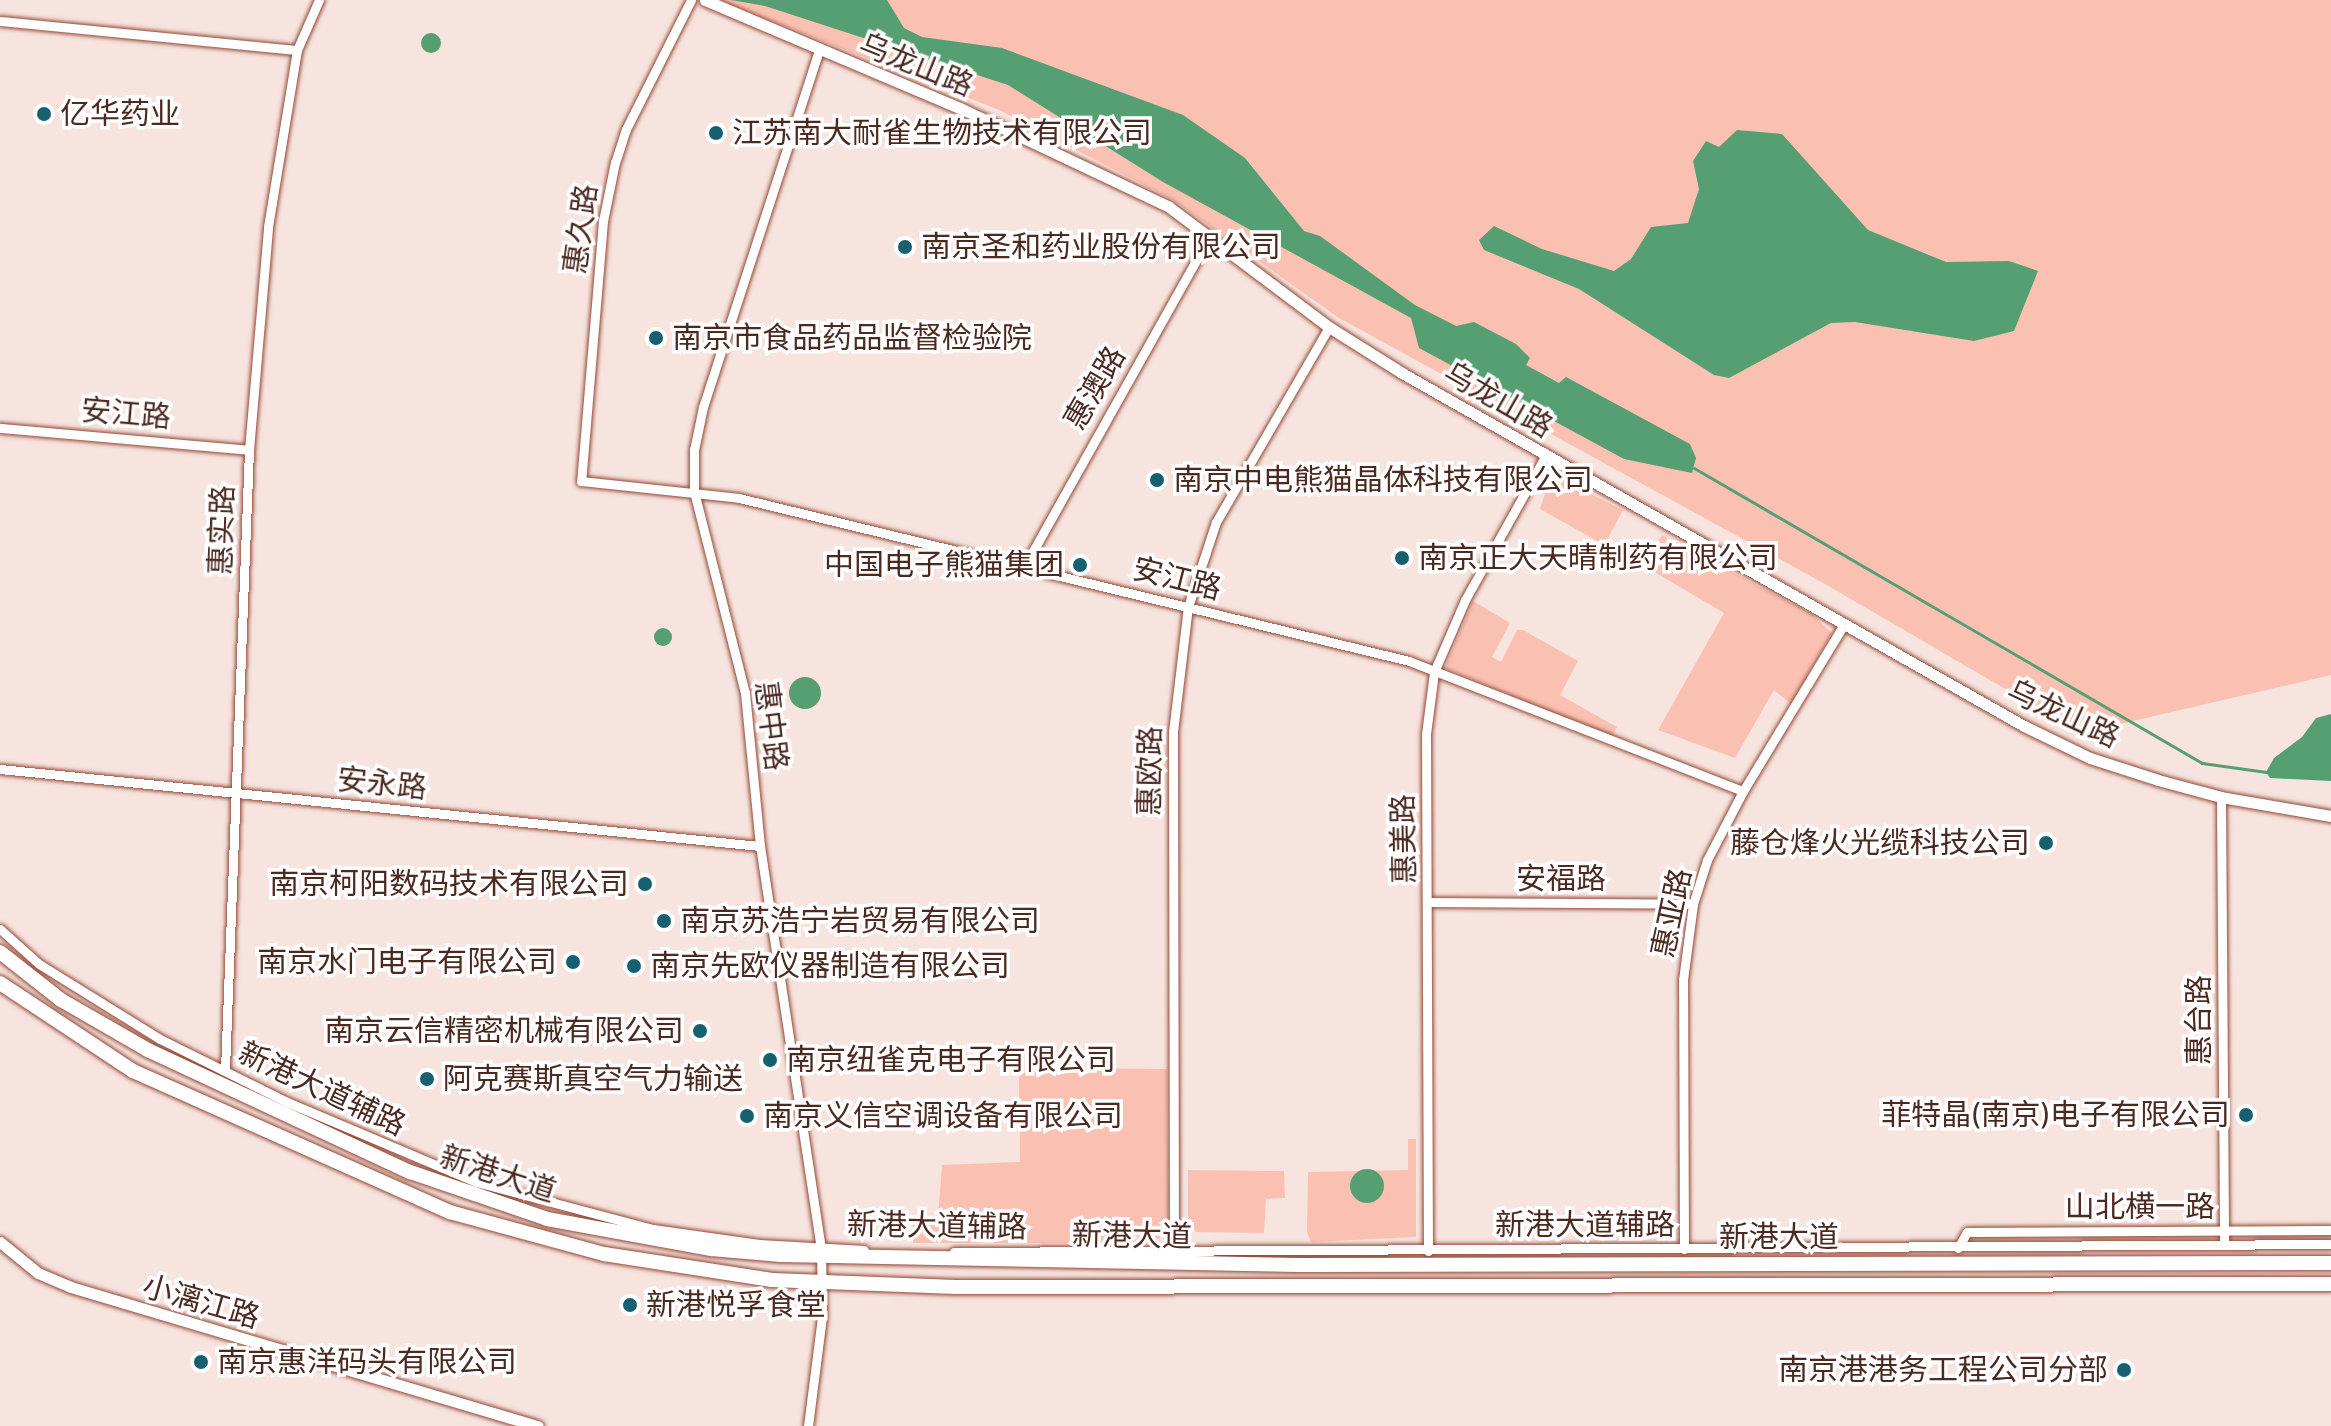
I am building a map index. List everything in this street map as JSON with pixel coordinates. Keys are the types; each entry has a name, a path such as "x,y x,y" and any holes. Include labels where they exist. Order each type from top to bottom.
{"main road":[{"name":"新港大道","path":"0,952 61,1000 148,1050 410,1172 547,1219 616,1235 711,1249 1300,1265 2331,1263"},
{"name":"新港大道","path":"0,983 133,1071 450,1212 604,1254 772,1280 956,1287 2331,1284"}],"street":[{"name":"惠实路","path":"225,1069 249,450 268,227 297,50 319,0"},
{"name":"惠久路","path":"581,481 603,221 615,162 626,129 691,0"},
{"name":"乌龙山路","path":"705,0 988,121 1169,207 1329,327 1546,455 2024,726 2090,758 2221,797 2331,816"},
{"path":"0,21 297,50"},
{"name":"惠中路","path":"808,1426 821,1252 760,846 745,693 694,491 694,450 703,407 819,51"},
{"name":"惠澳路","path":"1024,567 1210,235"},
{"name":"惠欧路","path":"1174,1252 1173,732 1188,607 1216,522 1329,327"},
{"name":"安江路","path":"0,428 249,450"},
{"name":"惠美路","path":"1428,1251 1426,734 1434,672 1465,600 1546,455"},
{"name":"安江路","path":"581,481 694,491 1409,661 1743,791"},
{"name":"惠亚路","path":"1684,1249 1683,980 1693,904 1707,860 1743,791 1844,624"},
{"name":"安永路","path":"0,769 760,846"},
{"name":"惠台路","path":"2221,797 2224,1243"},
{"name":"安福路","path":"1429,902 1693,904"},
{"name":"新港大道辅路","path":"0,929 39,964 99,1004 225,1069 417,1160 535,1201 653,1229 821,1252 2331,1244"},
{"name":"山北横一路","path":"1958,1248 1967,1232 2331,1230"},
{"name":"小漓江路","path":"0,1242 38,1273 71,1287 538,1426"}],"shaded area":[{"path":"719,0 2331,0 2331,675 2081,733 1825,584 1339,318 1173,200 999,110"},
{"path":"731,0 887,0 904,28 922,37 1002,48 1183,115 1245,158 1304,231 1320,236 1415,305 1456,326 1474,322 1516,344 1530,358 1526,365 1559,383 1566,377 1690,444 1696,458 1692,473 1624,459 1419,348 1411,318 1163,182 1008,85 765,6"},
{"path":"431,33 438,36 441,43 438,50 431,53 424,50 421,43 424,36"},
{"path":"1737,130 1782,134 1868,230 1946,262 2009,261 2038,271 2014,331 1974,341 1855,322 1831,323 1729,378 1714,375 1579,289 1484,250 1479,240 1494,226 1542,249 1614,271 1631,259 1651,227 1688,223 1699,189 1693,161 1706,141 1719,147"},
{"path":"1560,479 1623,510 1607,540 1599,542 1540,509 1548,484"},
{"path":"1662,535 1810,613 1832,633 1791,704 1774,690 1735,758 1658,730 1724,613 1629,557 1630,544 1650,555"},
{"path":"1473,601 1510,623 1492,657 1501,662 1517,630 1523,630 1578,661 1560,695 1617,727 1612,737 1445,668"},
{"path":"659,628 667,628 672,637 670,644 659,646 654,641 654,633"},
{"path":"805,677 816,682 821,693 816,704 805,709 794,704 789,693 794,682"},
{"path":"2331,714 2331,781 2270,778 2266,772 2274,758 2302,737 2316,718"},
{"path":"1030,1068 1167,1069 1168,1219 1163,1236 1152,1243 913,1243 913,1219 938,1218 942,1165 1020,1162 1019,1077"},
{"path":"1408,1139 1416,1139 1416,1237 1311,1242 1307,1232 1308,1172 1408,1170"},
{"path":"1367,1169 1379,1174 1384,1186 1379,1198 1367,1203 1355,1198 1350,1186 1355,1174"},
{"path":"1188,1170 1284,1171 1285,1198 1266,1199 1264,1233 1196,1232 1188,1221"}],"waterway":[{"path":"1694,468 2202,763 2266,772"}],"place":[{"name":"亿华药业","path":"44,114"},
{"name":"江苏南大耐雀生物技术有限公司","path":"716,133"},
{"name":"南京圣和药业股份有限公司","path":"905,247"},
{"name":"南京市食品药品监督检验院","path":"656,338"},
{"name":"南京中电熊猫晶体科技有限公司","path":"1157,480"},
{"name":"南京正大天晴制药有限公司","path":"1402,558"},
{"name":"中国电子熊猫集团","path":"1080,565"},
{"name":"藤仓烽火光缆科技公司","path":"2046,843"},
{"name":"南京柯阳数码技术有限公司","path":"645,884"},
{"name":"南京苏浩宁岩贸易有限公司","path":"664,921"},
{"name":"南京水门电子有限公司","path":"573,962"},
{"name":"南京先欧仪器制造有限公司","path":"634,966"},
{"name":"南京云信精密机械有限公司","path":"700,1031"},
{"name":"南京纽雀克电子有限公司","path":"770,1060"},
{"name":"阿克赛斯真空气力输送","path":"427,1079"},
{"name":"菲特晶(南京)电子有限公司","path":"2246,1115"},
{"name":"南京义信空调设备有限公司","path":"747,1116"},
{"name":"新港悦孚食堂","path":"630,1305"},
{"name":"南京惠洋码头有限公司","path":"201,1362"},
{"name":"南京港港务工程公司分部","path":"2124,1370"}]}
